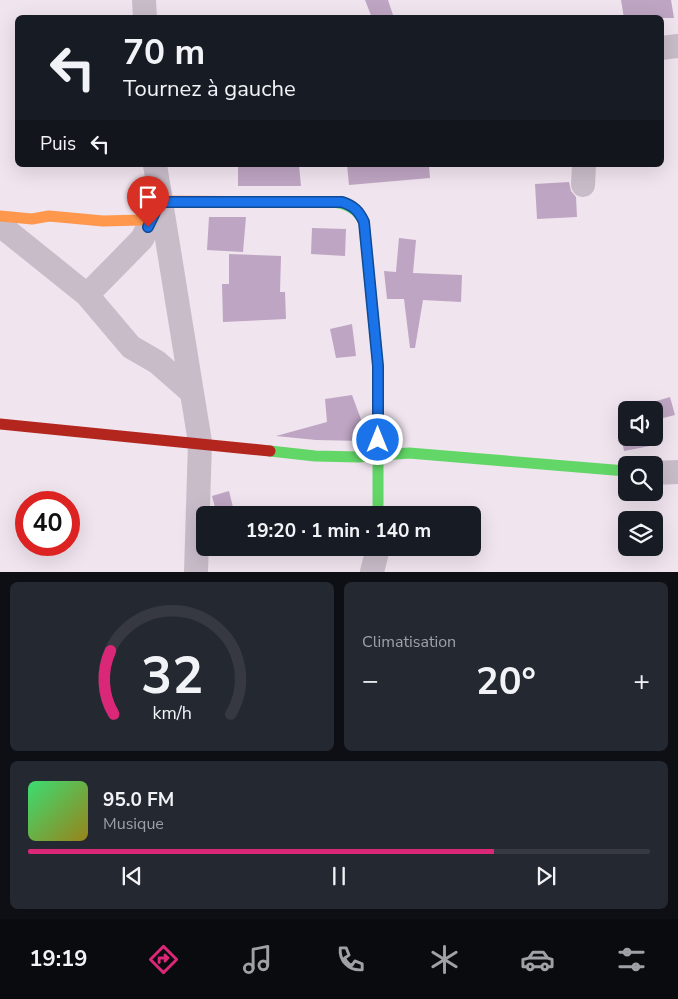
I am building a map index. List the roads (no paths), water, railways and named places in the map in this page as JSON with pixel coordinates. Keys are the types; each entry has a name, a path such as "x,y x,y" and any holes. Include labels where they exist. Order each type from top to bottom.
{"street":[{"path":"144,0 145,15"},
{"path":"664,48 678,46"},
{"path":"155,167 190,392 200,442 196,572"},
{"path":"88,294 142,239 160,202"},
{"path":"0,216 32,219 49,216 103,221 141,220 160,202 342,202 352,205 360,212 364,222 378,366 378,506"},
{"path":"0,225 88,294 131,347 157,362 190,392"},
{"path":"0,424 200,442 315,456 378,455 409,452 618,471"},
{"path":"663,473 678,472"},
{"path":"372,572 376,556"}]}
